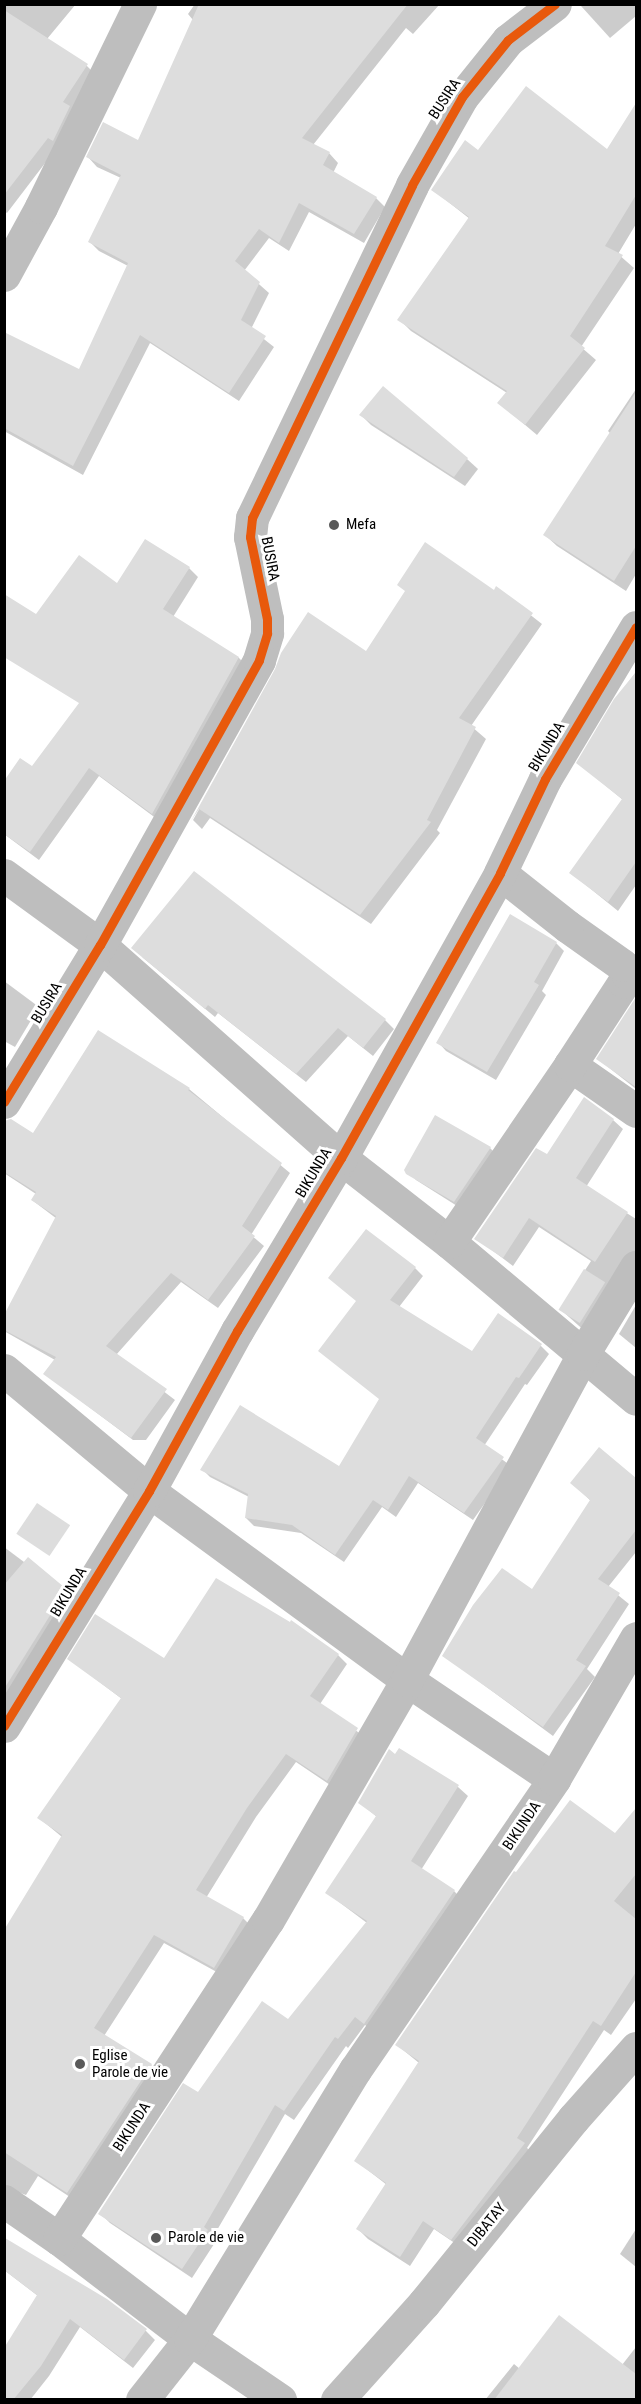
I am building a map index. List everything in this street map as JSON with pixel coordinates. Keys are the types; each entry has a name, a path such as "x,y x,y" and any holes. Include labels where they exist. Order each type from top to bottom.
{"street":[{"path":"4,274 41,207 140,4"},
{"name":"BUSIRA","path":"4,1102 100,945 259,660 267,633 267,619 250,537 252,518 412,185 462,97 508,40 555,4"},
{"name":"BIKUNDA","path":"4,1726 148,1491 237,1331 341,1158 500,873 545,779 636,627"},
{"path":"449,1242 570,1065 627,973 622,965 567,926 500,873"},
{"path":"4,874 100,945 341,1158 449,1242 636,1399"},
{"path":"570,1065 636,1111"},
{"name":"BIKUNDA","path":"59,2239 268,1920 407,1680 583,1354 636,1267"},
{"path":"4,1370 148,1491 407,1680 554,1779"},
{"name":"BIKUNDA","path":"142,2400 190,2339 355,2070 554,1779 636,1638"},
{"name":"DIBATAY","path":"337,2400 424,2303 573,2119 636,2048"},
{"path":"4,2201 59,2239 268,2395"}],"building":[{"path":"199,4 408,4 302,138 330,152 323,165 377,197 354,234 299,203 279,243 259,229 235,261 260,282 241,320 266,336 229,393 140,335 73,466 4,428 4,332 79,369 128,263 88,242 121,175 86,157 103,122 138,140"},
{"path":"4,10 88,64 63,102 70,106 53,141 48,138 4,195"},
{"path":"526,86 607,149 636,103 636,195 605,246 623,255 570,336 585,348 525,425 497,403 507,391 397,320 469,217 431,190 465,140 478,150"},
{"path":"383,386 468,458 454,477 359,415"},
{"path":"636,392 636,546 614,581 543,535"},
{"path":"145,539 190,567 163,609 239,657 152,814 89,768 30,852 4,834 4,781 20,758 32,766 79,703 4,657 4,594 36,614 79,555 117,583"},
{"path":"425,542 494,590 496,586 533,613 459,718 476,727 427,820 431,822 360,915 199,809 191,821 275,669 281,653 308,612 366,651 405,591 397,585"},
{"path":"636,672 636,862 608,902 569,873 622,799 576,763 614,699"},
{"path":"194,871 386,1019 363,1048 338,1028 296,1074 208,1005 205,1009 131,948"},
{"path":"510,914 557,942 534,982 539,985 487,1072 436,1043"},
{"path":"636,997 636,1087 596,1059"},
{"path":"98,1030 190,1088 188,1090 282,1163 242,1226 255,1236 208,1300 171,1273 106,1346 167,1389 131,1438 43,1374 56,1357 4,1330 4,1315 56,1216 31,1200 36,1192 4,1172 4,1121 11,1119 33,1133"},
{"path":"584,1097 614,1119 576,1178 628,1212 595,1262 529,1218 503,1258 474,1239 536,1148 547,1154"},
{"path":"435,1115 491,1147 454,1202 406,1174 404,1170"},
{"path":"366,1229 416,1267 390,1300 472,1351 498,1313 542,1344 519,1378 516,1377 476,1438 504,1457 464,1513 409,1476 388,1510 373,1500 335,1555 292,1525 245,1518 248,1494 200,1470 240,1405 339,1466 379,1399 318,1351 356,1301 328,1278"},
{"path":"584,1269 605,1282 580,1323 559,1310"},
{"path":"599,1447 636,1478 636,1530 598,1579 620,1593 576,1660 586,1666 543,1727 442,1656 473,1605 502,1568 532,1589 590,1500 570,1483"},
{"path":"37,1503 70,1525 49,1556 16,1534"},
{"path":"28,1557 64,1587 61,1591 64,1593 4,1689 4,1585"},
{"path":"216,1578 290,1622 291,1620 339,1654 310,1696 358,1728 327,1781 286,1754 247,1808 196,1890 244,1917 214,1968 154,1935 94,2028 152,2064 67,2193 4,2152 4,1930 62,1835 37,1818 121,1698 67,1659 95,1614 164,1658"},
{"path":"399,1748 459,1785 411,1861 455,1890 364,2024 355,2017 338,2039 335,2037 284,2111 275,2105 204,2227 208,2230 182,2269 98,2214 183,2083 198,2092 262,2001 288,2019 367,1921 325,1893 376,1816 358,1803 389,1749 395,1754"},
{"path":"570,1800 615,1833 636,1808 636,1874 614,1901 636,1919 636,1972 601,2026 593,2021 517,2138 525,2143 451,2240 423,2221 400,2257 356,2229 386,2183 354,2161 419,2061 395,2045 514,1871 516,1872"},
{"path":"5,2238 107,2299 147,2329 124,2360 70,2319 41,2366 13,2400 4,2400 4,2348 37,2295 4,2270"},
{"path":"559,2315 636,2374 636,2400 494,2400"}],"cycle path":[{"path":"4,1102 100,945 259,660 267,633 267,619 250,537 252,518 412,185 462,97 508,40 555,4"},
{"path":"4,1726 149,1491 237,1331 341,1158 500,873 545,779 636,627"}],"place":[{"name":"Mefa","path":"334,525"},
{"name":"Eglise Parole de vie","path":"80,2064"},
{"name":"Parole de vie","path":"156,2238"}]}
